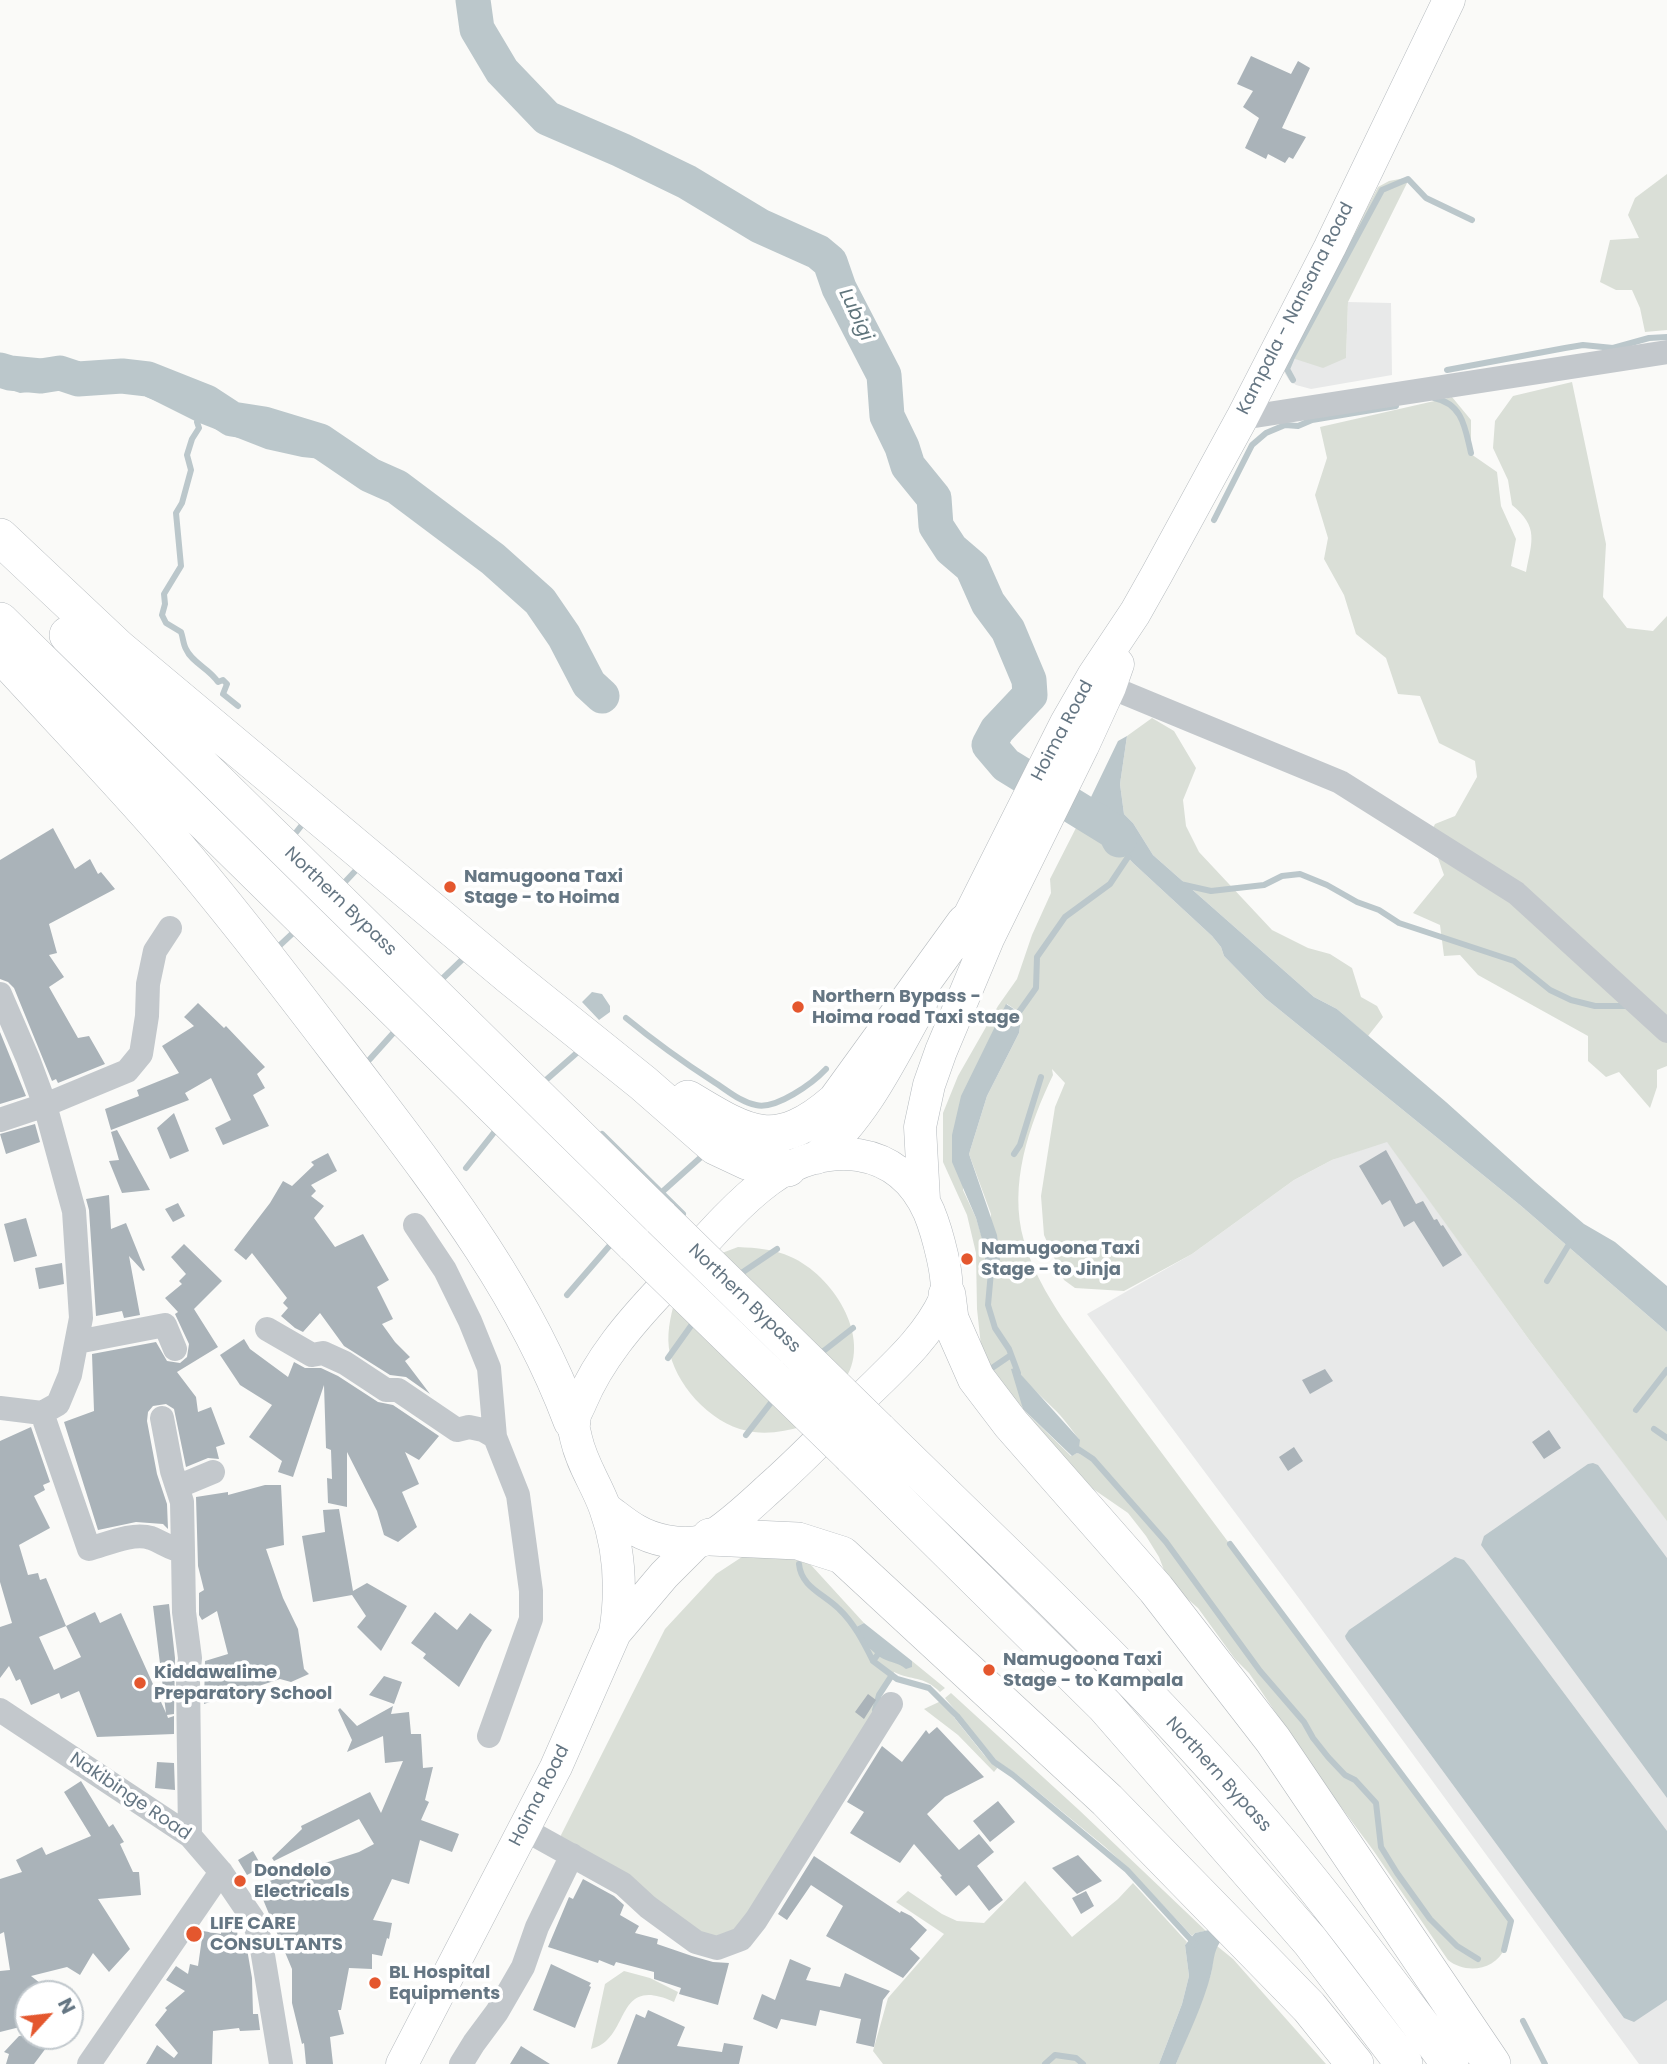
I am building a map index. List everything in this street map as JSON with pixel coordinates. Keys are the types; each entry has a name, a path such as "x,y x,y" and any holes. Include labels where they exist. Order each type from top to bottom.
{"highway":[{"path":"0,537 118,649 511,977 583,1033 715,1146 747,1161 802,1163"},
{"name":"Northern Bypass","path":"0,568 1127,1674 1239,1796 1340,1916 1450,2064"},
{"name":"Northern Bypass","path":"0,621 973,1573 1105,1706 1310,1941 1404,2064"},
{"path":"0,653 158,825 240,925 440,1185 518,1303 560,1388 572,1421"},
{"path":"583,1033 725,1122 752,1133 772,1135 795,1130 816,1119 836,1101 977,931"},
{"path":"947,1295 950,1319 976,1378 1011,1424 1156,1589 1273,1740 1492,2064"},
{"path":"704,1540 798,1541 842,1555 1107,1800 1309,2007 1355,2064"}],"main road":[{"name":"Kampala - Nansana Road","path":"1135,613 1242,418 1330,247 1449,0"},
{"name":"Hoima Road","path":"572,1421 603,1359 640,1312 721,1225 768,1180 802,1163 852,1121 1025,863 1110,687 1135,613"},
{"name":"Hoima Road","path":"977,931 1066,723 1093,676 1135,613"},
{"path":"924,1200 920,1127 929,1084 977,931"},
{"path":"802,1163 851,1153 881,1160 902,1174 924,1200 937,1230 947,1295"},
{"name":"Hoima Road","path":"402,2064 556,1767 615,1633 664,1576 704,1540 754,1503 921,1340 947,1295"},
{"path":"572,1421 580,1459 605,1508 619,1567 620,1601 615,1633"},
{"path":"605,1508 635,1530 657,1540 704,1540"}],"street":[{"path":"1242,418 1667,352"},
{"path":"1110,687 1340,782 1516,893 1667,1031"},
{"path":"0,1120 45,1105 127,1071 141,1054 147,1016 148,984 155,951 170,928"},
{"path":"0,994 45,1105 74,1211 81,1318 70,1376 58,1404 42,1413 0,1408"},
{"path":"415,1225 445,1270 489,1368 495,1437 518,1495 521,1511 531,1591 531,1619 489,1736"},
{"path":"77,1342 165,1325 175,1349"},
{"path":"267,1329 312,1355 323,1353 345,1363 386,1390 398,1390 457,1430 469,1427 483,1430 495,1437"},
{"path":"42,1413 89,1549 123,1539 148,1537 176,1551 183,1551"},
{"path":"162,1418 182,1502 184,1612 190,1658 190,1836"},
{"path":"177,1487 213,1472"},
{"path":"524,1829 623,1884 648,1907 696,1942 717,1948 741,1939 776,1890 891,1704"},
{"name":"Nakibinge Road","path":"0,1710 190,1836 221,1872 253,1919 261,1942 281,2064"},
{"path":"461,2064 497,2012 523,1967 537,1927 572,1856"},
{"path":"89,2064 221,1872"}],"shaded area":[{"path":"1667,174 1667,330 1645,332 1640,308 1632,290 1616,290 1600,282 1610,240 1639,238 1628,215 1635,198"},
{"path":"1410,177 1348,302 1346,358 1323,368 1289,357 1378,187 1389,181"},
{"path":"1348,302 1391,303 1392,375 1311,389 1296,385 1284,372 1289,357 1346,358"},
{"path":"35,370 54,375 92,377 146,386 172,394 217,416 238,415 252,427 302,444 316,452 332,451 344,454 351,462 302,457 266,449 197,422 137,392 56,389 20,393 0,386 0,371 14,374"},
{"path":"1572,382 1606,544 1603,597 1627,628 1653,631 1667,616 1667,1066 1657,1070 1657,1087 1650,1108 1619,1072 1606,1077 1588,1061 1588,1036 1478,975 1460,955 1444,956 1440,925 1413,913 1444,875 1438,858 1423,848 1435,824 1455,816 1477,777 1475,761 1439,743 1420,696 1398,694 1386,658 1356,634 1344,595 1324,559 1328,538 1315,495 1327,458 1320,427 1452,397 1471,420 1471,454 1497,472 1501,506 1516,539 1511,566 1526,572 1531,543 1530,528 1521,513 1512,505 1508,480 1493,448 1495,421 1513,396"},
{"path":"1152,718 1174,731 1196,768 1183,800 1186,826 1199,852 1272,930 1308,948 1330,954 1352,968 1361,997 1377,1006 1383,1017 1368,1036 1337,1009 1314,997 1153,855 1133,823 1124,814 1120,784 1127,736"},
{"path":"1127,736 1120,784 1124,814 1133,823 1153,855 1314,997 1337,1009 1584,1224 1615,1242 1667,1286 1667,1332 1520,1205 1265,998 1224,956 1212,936 1133,863 1107,834 1094,834 1079,822 1118,741"},
{"path":"1079,822 1094,834 1107,834 1133,863 1212,936 1224,956 1265,998 1520,1205 1667,1332 1667,1521 1530,1341 1387,1142 1332,1160 1294,1180 1192,1254 1124,1291 1075,1288 1064,1280 1044,1235 1041,1196 1055,1107 1065,1083 1052,1069 1053,1075 1029,1135 1018,1198 1024,1241 1040,1281 1088,1354 1511,1921 1505,1948 1494,1962 1487,1966 1463,1967 1448,1960 1249,1673 1235,1659 1198,1608 1169,1583 1159,1557 1146,1536 1128,1513 1083,1482 1002,1394 981,1346 976,1253 967,1215 943,1162 943,1113 958,1076 998,1006 1017,979 1032,935 1051,893 1050,879","holes":["1007,1004 1022,1014 1019,1033 987,1096 969,1154 991,1214 990,1264 976,1218 963,1190 987,1045","1017,1370 1067,1423 1079,1439 1079,1447 1084,1454 1071,1456 1023,1409"]},
{"path":"592,992 602,994 610,1006 610,1012 599,1020 582,1002"},
{"path":"1006,1004 1022,1014 1019,1033 987,1096 969,1154 997,1235 1000,1260 989,1264 976,1218 952,1162 952,1135 961,1096"},
{"path":"1387,1141 1530,1341 1667,1520 1667,2064 1639,2064 1301,1601 1087,1314 1192,1254 1294,1180 1332,1160"},
{"path":"738,1247 759,1248 785,1254 806,1266 833,1292 844,1308 854,1344 853,1361 846,1378 722,1253"},
{"path":"675,1300 803,1426 779,1432 754,1432 726,1423 701,1405 682,1381 670,1354 669,1327"},
{"path":"1015,1368 1080,1440 1079,1447 1084,1455 1077,1453 1072,1456 1023,1409 1011,1369"},
{"path":"1593,1463 1598,1465 1667,1558 1667,1798 1481,1545 1484,1536"},
{"path":"745,1555 794,1557 811,1565 864,1623 856,1627 871,1649 911,1667 912,1661 945,1688 940,1692 923,1681 894,1672 877,1694 887,1703 741,1932 709,1942 560,1837 665,1629 716,1574"},
{"path":"1455,1557 1464,1560 1469,1566 1667,1831 1667,2000 1634,2022 1624,2018 1346,1639 1349,1630"},
{"path":"864,1623 912,1661 912,1667 906,1669 872,1651 860,1637 856,1627"},
{"path":"951,1693 1206,1931 1192,1936 1104,1846 997,1761 945,1698"},
{"path":"941,1701 984,1755 998,1767 994,1772 958,1735 924,1709"},
{"path":"1025,1881 1072,1937 1133,1883 1187,1942 1185,1945 1189,1976 1182,2004 1159,2064 883,2064 873,2051 888,1998 944,1934 896,1902 908,1891 957,1921 984,1923"},
{"path":"1209,1930 1220,1942 1204,1997 1176,2064 1159,2064 1182,2004 1189,1976 1185,1945 1195,1933"},
{"path":"1217,1946 1233,1959 1326,2064 1176,2064 1211,1974"},
{"path":"624,1971 650,1978 678,1992 674,2002 655,1996 641,1996 625,2011 613,2034 604,2043 591,2049 605,1984"}],"building":[{"path":"1251,56 1291,74 1298,61 1310,68 1282,128 1306,137 1293,159 1289,157 1285,163 1268,154 1266,159 1245,148 1259,118 1243,107 1253,91 1237,84"},
{"path":"53,828 75,869 90,859 98,874 101,872 115,889 49,924 57,953 49,955 64,977 49,987 78,1038 89,1036 105,1064 58,1083 56,1079 52,1081 14,988 0,979 0,860"},
{"path":"198,1003 224,1028 226,1026 265,1067 257,1074 265,1088 253,1095 269,1126 223,1145 215,1128 231,1120 211,1078 185,1093 189,1100 111,1130 105,1109 139,1096 137,1090 179,1073 162,1046 194,1026 184,1017"},
{"path":"0,1032 26,1096 0,1104"},
{"path":"174,1113 189,1151 170,1159 157,1128"},
{"path":"35,1124 40,1142 6,1154 0,1134"},
{"path":"117,1130 150,1190 122,1193 109,1161 119,1160 111,1132"},
{"path":"1386,1150 1416,1204 1423,1201 1434,1220 1437,1219 1441,1226 1443,1225 1462,1255 1443,1267 1414,1221 1404,1227 1390,1200 1382,1205 1359,1166"},
{"path":"328,1153 337,1171 311,1185 316,1191 311,1196 324,1206 314,1218 335,1247 363,1234 389,1280 377,1287 393,1319 382,1324 410,1357 405,1361 430,1394 406,1377 390,1375 344,1346 320,1313 303,1332 295,1328 281,1316 288,1308 283,1303 287,1298 252,1253 246,1260 234,1250 270,1203 283,1181 292,1186 314,1165 311,1162"},
{"path":"109,1195 111,1229 126,1223 145,1270 129,1256 140,1315 124,1318 122,1311 96,1316 86,1199"},
{"path":"178,1203 185,1216 173,1222 165,1209"},
{"path":"26,1218 37,1256 14,1262 4,1224"},
{"path":"184,1244 222,1281 194,1309 218,1347 177,1372 196,1397 198,1412 211,1407 225,1444 216,1447 219,1459 208,1458 186,1467 174,1409 166,1404 153,1406 148,1412 147,1421 157,1474 167,1504 168,1529 163,1524 136,1522 98,1530 64,1422 94,1411 92,1354 156,1342 167,1361 180,1363 187,1357 189,1344 175,1314 178,1312 165,1298 182,1284 179,1281 186,1274 171,1257"},
{"path":"62,1263 64,1284 39,1289 35,1268"},
{"path":"244,1339 250,1349 288,1377 294,1362 305,1368 321,1368 378,1402 393,1405 439,1436 419,1460 405,1452 419,1484 402,1492 417,1527 398,1542 384,1535 377,1511 347,1452 347,1507 328,1503 327,1478 332,1479 331,1450 326,1448 324,1385 293,1477 278,1472 282,1461 249,1437 272,1405 240,1385 220,1355"},
{"path":"1325,1369 1333,1381 1310,1394 1302,1380"},
{"path":"31,1427 50,1482 43,1485 45,1490 34,1496 50,1528 19,1545 28,1575 38,1573 40,1580 46,1578 66,1626 95,1612 100,1623 121,1613 166,1713 153,1606 169,1604 175,1658 174,1714 167,1715 168,1718 174,1716 174,1734 97,1737 79,1691 61,1699 59,1693 31,1705 20,1679 16,1681 9,1666 0,1678 0,1627 12,1623 0,1582 0,1441","holes":["66,1626 81,1657 54,1670 39,1637"]},
{"path":"1549,1430 1561,1448 1544,1459 1532,1442"},
{"path":"1294,1447 1303,1461 1288,1471 1279,1457"},
{"path":"265,1485 281,1485 284,1545 266,1549 283,1598 298,1629 304,1669 309,1674 291,1682 280,1679 204,1704 205,1661 228,1654 217,1611 202,1620 199,1615 199,1593 204,1590 198,1566 196,1497 228,1492 228,1495"},
{"path":"339,1509 353,1591 367,1583 407,1606 381,1651 357,1627 366,1616 352,1595 313,1602 302,1536 325,1532 323,1510"},
{"path":"435,1612 457,1630 470,1613 492,1630 459,1687 423,1658 426,1654 411,1643"},
{"path":"384,1676 402,1682 394,1704 369,1695"},
{"path":"868,1694 876,1700 864,1719 855,1712"},
{"path":"393,1706 391,1714 409,1712 411,1734 421,1734 423,1768 433,1767 425,1800 429,1802 421,1820 459,1834 452,1852 420,1840 409,1884 392,1879 373,1920 392,1923 389,1939 387,1938 382,1956 372,1954 372,1969 349,1968 341,2010 338,2010 344,2034 330,2037 333,2064 306,2064 304,2043 302,2044 292,2003 292,1969 257,1885 359,1852 374,1844 359,1819 274,1861 272,1858 302,1829 301,1826 370,1792 381,1813 403,1761 385,1763 383,1736 347,1752 352,1740 338,1710 340,1708 357,1726"},
{"path":"937,1727 984,1777 945,1797 927,1814 959,1850 979,1834 994,1852 977,1866 1003,1900 989,1911 969,1885 956,1896 914,1844 900,1863 850,1833 864,1812 847,1802 882,1746 902,1762 926,1730 929,1734"},
{"path":"157,1762 174,1763 175,1790 155,1788"},
{"path":"81,1781 109,1827 113,1824 124,1842 120,1844 133,1872 139,1872 141,1895 98,1899 130,1949 109,1972 93,1953 80,1975 67,1967 31,1976 36,1980 14,1980 14,2028 0,2032 0,1971 10,1970 4,1932 0,1934 0,1879 22,1872 16,1860 42,1847 46,1855 91,1836 64,1792"},
{"path":"998,1801 1015,1822 990,1842 973,1821"},
{"path":"253,1851 262,1867 247,1875 238,1860"},
{"path":"1078,1855 1102,1881 1077,1894 1052,1868"},
{"path":"814,1856 900,1913 901,1911 911,1916 927,1930 910,1949 920,1958 903,1978 826,1936 843,1906 811,1885 787,1920 778,1914"},
{"path":"583,1879 614,1896 624,1905 620,1915 639,1926 635,1933 658,1939 657,1944 692,1956 729,1963 718,2005 679,1994 681,1988 654,1979 654,1972 616,1962 614,1966 599,1960 598,1963 548,1947 569,1897 573,1899"},
{"path":"1086,1891 1094,1906 1081,1914 1072,1898"},
{"path":"237,1925 238,1948 247,1949 252,1978 253,2014 258,2014 260,2030 240,2031 239,2028 213,2031 212,2064 146,2064 157,2045 174,2058 178,2053 155,2025 167,2010 165,2008 185,1991 166,1980 176,1966 188,1974 190,1964 198,1966 203,1931 221,1934 221,1926"},
{"path":"790,1959 811,1968 806,1980 840,1987 845,1973 890,1991 883,2000 874,2047 856,2043 861,2019 820,2010 816,2026 781,2019 777,2029 753,2019 762,1994 775,2000"},
{"path":"551,1964 591,1983 575,2028 533,2010"},
{"path":"648,2010 685,2027 677,2046 722,2052 724,2043 743,2046 739,2064 617,2064 636,2014 645,2018"},
{"path":"14,2041 14,2050 44,2050 34,2064 6,2064 9,2054 4,2052"},
{"path":"521,2046 550,2064 510,2064"}],"waterway":[{"name":"Lubigi","path":"473,0 477,29 502,71 547,118 687,182 760,226 818,252 830,262 839,288 884,375 887,416 908,466 934,498 936,526 951,549 972,567 988,603 1008,630 1029,680 1030,695 997,730 989,745 1006,765 1115,832 1119,840"},
{"path":"1293,380 1287,369 1292,357 1382,190 1408,179 1426,198 1472,220"},
{"path":"1447,370 1583,345 1613,348 1649,338 1667,337"},
{"path":"0,370 41,376 60,373 78,379 122,376 148,379 206,402 232,419 264,424 320,441 370,475 397,487 493,559 540,601 564,636 589,684 602,696"},
{"path":"1434,398 1444,401 1457,411 1471,453"},
{"path":"206,402 197,422 199,428 187,455 191,470 182,503 176,513 181,566 164,594 162,615 166,623 181,632 185,647 192,658 218,682 223,680 227,684 223,694 238,706"},
{"path":"1214,520 1252,445 1266,433 1285,425 1298,426 1312,420 1396,406"},
{"path":"294,835 305,821"},
{"path":"1014,1019 1036,988 1037,957 1065,917 1110,884 1128,857"},
{"path":"344,883 359,867"},
{"path":"1180,884 1211,891 1264,885 1282,876 1300,874 1379,910 1399,923 1514,961 1550,990 1571,1000 1595,1006 1628,1006"},
{"path":"278,947 294,932"},
{"path":"442,979 466,956"},
{"path":"626,1018 739,1099 756,1105 784,1099 826,1069"},
{"path":"370,1059 396,1030"},
{"path":"546,1080 579,1051"},
{"path":"1014,1154 1020,1145 1041,1077"},
{"path":"466,1168 496,1130"},
{"path":"602,1134 683,1214"},
{"path":"662,1192 700,1158"},
{"path":"1547,1281 1571,1241"},
{"path":"567,1295 611,1244"},
{"path":"740,1274 777,1249"},
{"path":"988,1259 991,1272 988,1305 995,1328 1009,1349 1018,1373"},
{"path":"668,1358 693,1323"},
{"path":"821,1353 853,1328"},
{"path":"992,1368 1011,1355"},
{"path":"1636,1410 1667,1370"},
{"path":"746,1435 773,1400"},
{"path":"1654,1429 1667,1438"},
{"path":"1078,1449 1093,1459 1166,1542 1260,1671 1304,1722 1328,1757 1376,1803 1381,1847 1397,1873 1430,1919 1457,1946 1478,1959"},
{"path":"1230,1544 1511,1921 1504,1950"},
{"path":"799,1564 804,1579 849,1620 873,1661"},
{"path":"881,1650 873,1661 897,1679 929,1688 957,1716 994,1762 1127,1870 1195,1944"},
{"path":"875,1710 879,1695 892,1675"},
{"path":"1523,2021 1545,2064"},
{"path":"1045,2064 1055,2055 1076,2058 1083,2064"}],"place":[{"name":"Namugoona Taxi Stage - to Hoima","path":"450,887"},
{"name":"Northern Bypass - Hoima road Taxi stage","path":"798,1007"},
{"name":"Namugoona Taxi Stage - to Jinja","path":"967,1259"},
{"name":"Namugoona Taxi Stage - to Kampala","path":"989,1670"},
{"name":"Kiddawalime Preparatory School","path":"140,1683"},
{"name":"Dondolo Electricals","path":"240,1881"},
{"name":"LIFE CARE CONSULTANTS","path":"194,1934"},
{"name":"BL Hospital Equipments","path":"375,1983"}]}
